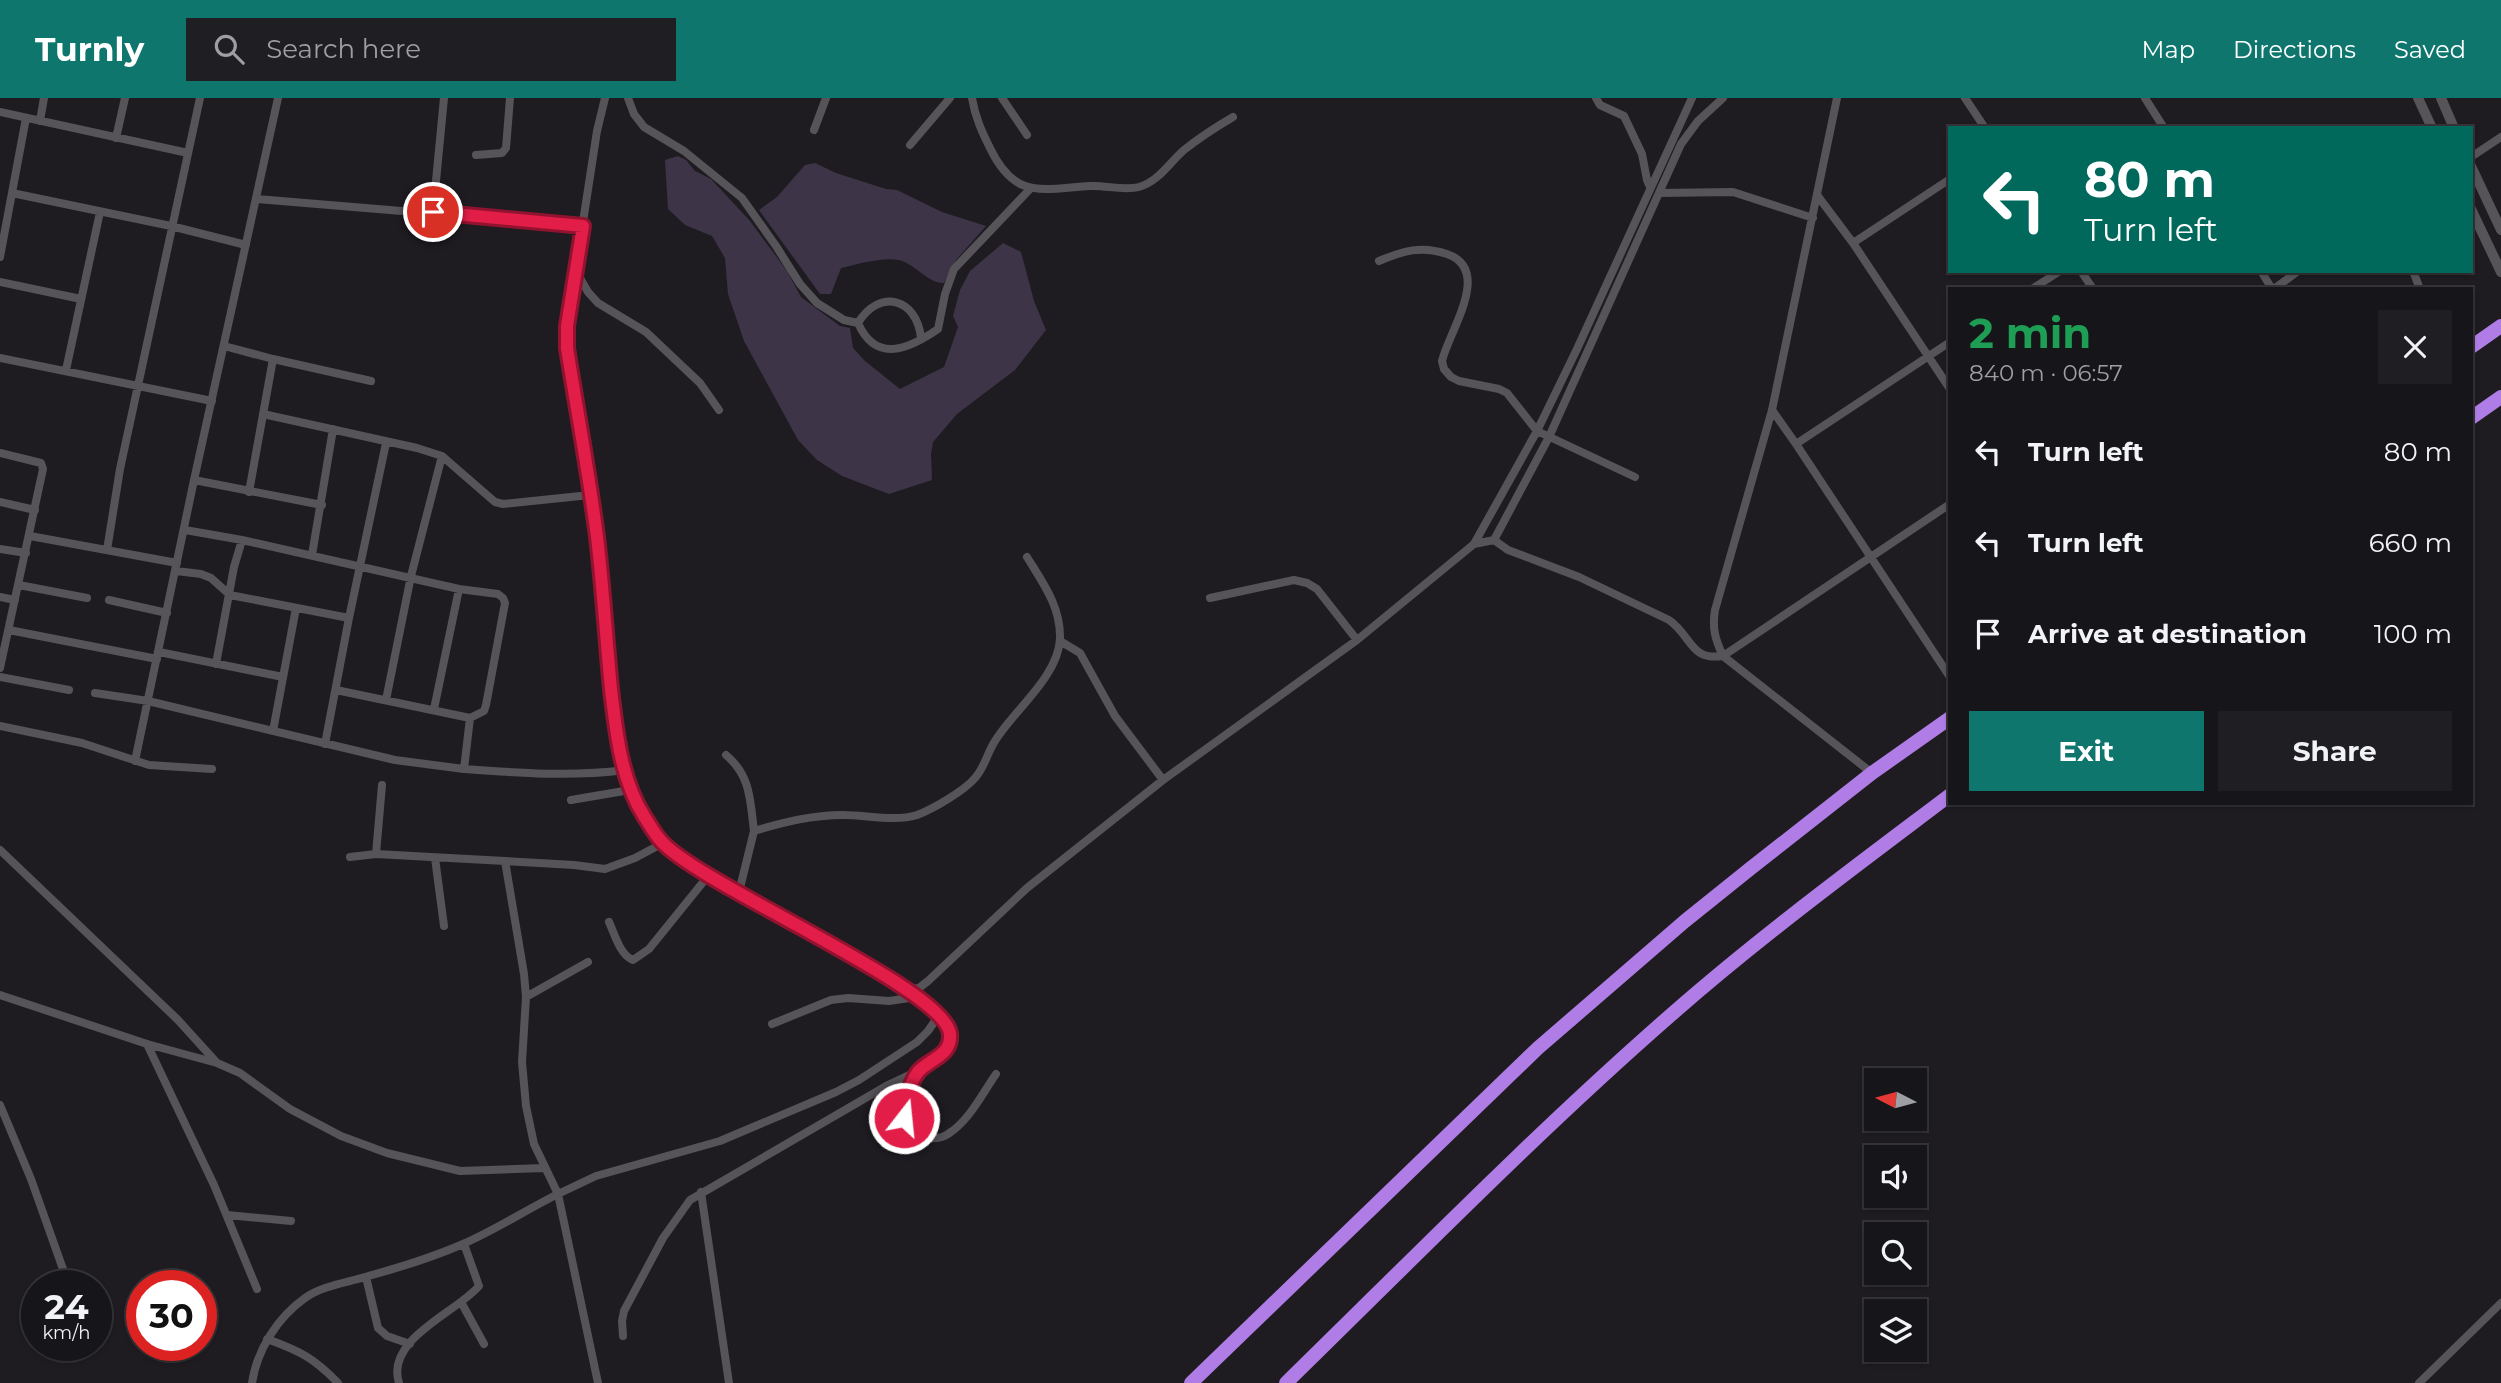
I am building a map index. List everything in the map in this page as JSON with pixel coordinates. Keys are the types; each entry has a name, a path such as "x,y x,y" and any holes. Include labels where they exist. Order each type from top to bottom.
{"highway":[{"path":"2473,345 2499,324"},
{"path":"2473,417 2501,397"},
{"path":"1191,1383 1538,1048 1685,921 1871,773 1948,719"},
{"path":"1286,1383 1581,1095 1663,1022 1773,929 1948,797"}],"street":[{"path":"40,121 44,98"},
{"path":"116,138 125,98"},
{"path":"107,550 137,386 200,98"},
{"path":"135,761 278,98"},
{"path":"433,212 444,98"},
{"path":"476,155 497,155 506,148 510,98"},
{"path":"605,98 597,131 567,326 567,348 597,538 615,724 630,790 642,814 663,843 708,876 907,989 946,1023 950,1033 943,1054 918,1072 888,1085 701,1192 684,1206 656,1250 624,1311 623,1336"},
{"path":"628,98 634,114 644,127 684,151 742,198 800,284 817,303 844,320 858,323"},
{"path":"814,130 826,98"},
{"path":"910,145 950,98"},
{"path":"972,98 977,121 998,164 1014,181 1031,188 1138,188 1161,175 1183,152 1233,117"},
{"path":"1002,98 1027,135"},
{"path":"1596,98 1600,105 1624,116 1642,154 1650,187"},
{"path":"907,989 919,988 928,981 1027,888 1163,779 1357,640 1474,544 1537,431 1692,98"},
{"path":"1493,540 1549,437 1681,144 1698,121 1723,98"},
{"path":"1837,98 1772,410 1715,610 1713,626 1714,637 1723,656 1871,773"},
{"path":"1966,98 1984,126"},
{"path":"2145,98 2163,126"},
{"path":"2418,98 2431,126"},
{"path":"2441,98 2453,126"},
{"path":"0,112 188,153"},
{"path":"0,257 26,118"},
{"path":"2473,156 2501,137"},
{"path":"2473,170 2501,230"},
{"path":"1853,243 1948,180"},
{"path":"858,323 863,334 873,344 898,350 911,346 938,329 945,294 954,269 1031,188"},
{"path":"1659,193 1733,192 1813,218"},
{"path":"12,193 171,226 246,245"},
{"path":"1818,195 1948,386"},
{"path":"257,199 583,226"},
{"path":"66,370 100,212"},
{"path":"2473,213 2501,272"},
{"path":"1378,261 1414,248 1456,257 1468,273 1466,298 1445,350 1442,361 1444,369 1451,377 1460,381 1499,388 1507,393 1537,431 1635,477"},
{"path":"576,271 598,303 646,332 700,383 719,410"},
{"path":"2035,287 2057,273"},
{"path":"2276,287 2295,273"},
{"path":"0,282 81,299"},
{"path":"858,323 865,311 876,304 889,301 902,304 913,313 920,324 921,338"},
{"path":"1796,444 1948,343"},
{"path":"224,346 371,381"},
{"path":"248,492 273,359"},
{"path":"1,360 66,370 212,401"},
{"path":"1772,410 1948,674"},
{"path":"264,414 442,456 495,502 503,504 590,495"},
{"path":"312,555 333,429"},
{"path":"325,744 386,443"},
{"path":"0,453 41,463 43,469 0,668"},
{"path":"386,700 411,576 442,456"},
{"path":"194,480 322,505"},
{"path":"0,502 35,510"},
{"path":"1474,544 1493,540 1508,550 1579,577 1669,620 1701,656 1710,658 1723,656 1948,505"},
{"path":"185,530 411,576 459,589 498,594 503,598 505,603 484,711 471,718 336,690"},
{"path":"30,536 107,550 201,574 211,578 230,595 349,618"},
{"path":"216,664 234,567 242,540"},
{"path":"0,549 26,553"},
{"path":"754,831 791,820 818,816 914,816 931,809 974,780 982,769 992,744 1048,673 1060,641 1059,619 1053,600 1027,557"},
{"path":"1210,598 1294,580 1307,583 1317,589 1357,640"},
{"path":"19,584 87,598"},
{"path":"434,709 459,589"},
{"path":"0,597 15,600"},
{"path":"109,600 167,613"},
{"path":"273,731 296,608"},
{"path":"9,630 283,677"},
{"path":"1060,641 1080,653 1115,716 1163,779"},
{"path":"0,677 69,690"},
{"path":"95,693 148,701 395,760 464,769 579,774 625,770"},
{"path":"464,769 471,718"},
{"path":"0,726 82,743 158,766 212,769"},
{"path":"726,755 738,765 745,778 750,793 754,831 739,892"},
{"path":"376,854 382,785"},
{"path":"571,800 630,790"},
{"path":"350,857 376,854 605,869 635,858 663,843"},
{"path":"0,850 178,1020 217,1063"},
{"path":"435,858 444,926"},
{"path":"505,861 526,997 521,1045 526,1105 534,1144 558,1194 598,1383"},
{"path":"609,922 624,954 633,960 649,949 708,876"},
{"path":"526,997 589,962"},
{"path":"0,995 147,1044 217,1063 240,1073 290,1109 341,1136 387,1153 460,1171 544,1168"},
{"path":"772,1024 831,1000 848,998 879,1001 916,997"},
{"path":"252,1383 255,1365 267,1339 278,1323 306,1297 464,1244 596,1177 720,1141 836,1092 917,1042 939,1016"},
{"path":"147,1044 227,1216 257,1289"},
{"path":"918,1072 905,1104 904,1118 908,1129 918,1137 930,1139 942,1138 962,1123 996,1074"},
{"path":"0,1105 45,1216 64,1270"},
{"path":"701,1192 729,1383"},
{"path":"227,1216 291,1221"},
{"path":"399,1383 397,1366 410,1344 426,1327 479,1286 464,1244"},
{"path":"366,1277 378,1328 387,1336 410,1344"},
{"path":"461,1302 484,1344"},
{"path":"2419,1383 2501,1303"},
{"path":"267,1339 300,1351 317,1362 338,1383"}],"shaded area":[{"path":"678,156 686,160 695,171 711,179 750,221 787,271 801,297 840,326 850,328 853,348 900,389 944,367 958,327 953,316 960,290 970,271 1003,243 1021,252 1034,301 1046,330 1015,370 957,414 933,442 932,480 889,494 842,476 817,460 798,440 744,341 728,294 725,258 712,236 685,225 668,209 665,160"},
{"path":"815,163 836,173 897,190 942,212 986,226 956,260 944,283 933,280 905,262 885,259 841,268 831,294 820,294 759,210 777,197 805,165"}],"route":[{"path":"433,212 583,226 567,326 567,348 597,538 615,724 630,790 642,814 663,843 708,876 818,936 907,989 946,1023 950,1033 949,1042 943,1054 918,1072 905,1104 904,1118"}]}
